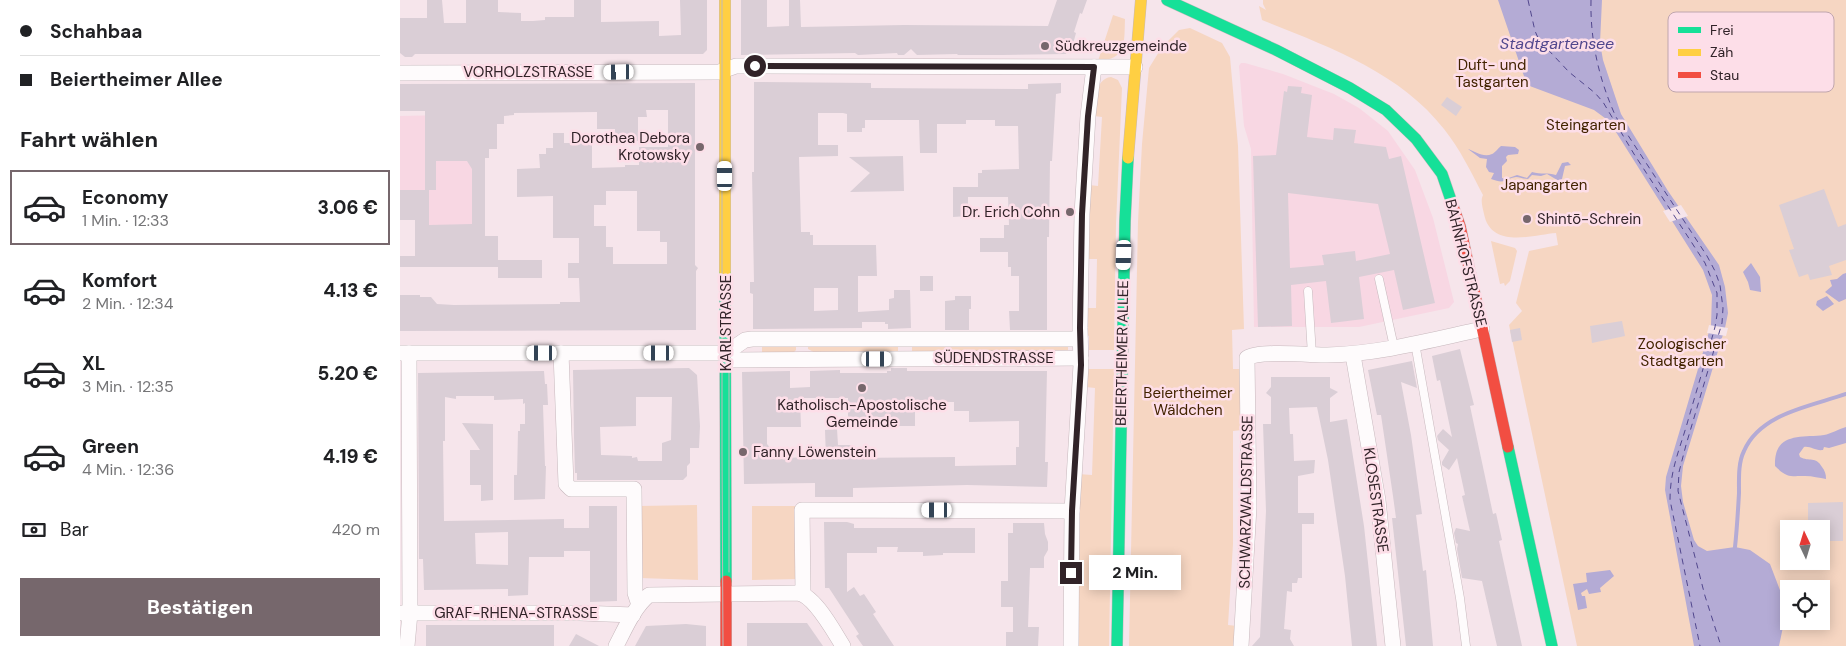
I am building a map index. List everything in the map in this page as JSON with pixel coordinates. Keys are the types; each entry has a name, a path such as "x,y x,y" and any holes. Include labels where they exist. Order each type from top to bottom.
{"street":[{"name":"KARLSTRASSE","path":"725,0 726,646"},
{"name":"BEIERTHEIMER ALLEE","path":"1117,646 1125,221 1141,0"},
{"name":"BAHNHOFSTRASSE","path":"1167,0 1236,31 1350,88 1386,110 1416,138 1442,174 1460,226 1552,646"},
{"name":"VORHOLZSTRASSE","path":"400,73 719,72 736,66 1135,67"},
{"path":"1071,646 1072,511 1081,358 1082,214 1088,116 1094,67"},
{"path":"1312,355 1352,355 1482,329"},
{"name":"SÜDENDSTRASSE","path":"405,353 726,353 745,340 907,339 1080,334"},
{"path":"800,339 801,359"},
{"path":"907,339 907,359"},
{"path":"405,353 405,613 407,646"},
{"path":"561,353 566,484 571,489 634,490 636,610"},
{"name":"SÜDENDSTRASSE","path":"726,353 736,360 1081,358"},
{"name":"SCHWARZWALDSTRASSE","path":"1241,646 1249,507 1247,358 1252,355 1312,355"},
{"name":"KLOSESTRASSE","path":"1352,355 1378,500 1393,646"},
{"path":"803,593 802,510 1072,511"},
{"path":"616,646 644,598 655,593 803,593 813,602 843,646"},
{"name":"GRAF-RHENA-STRASSE","path":"405,613 580,613 636,610"}],"lane":[{"path":"1379,280 1394,347"},
{"path":"1308,291 1312,355"},
{"path":"1415,343 1460,598 1466,646"}],"shaded area":[{"path":"1241,63 1283,74 1334,94 1359,108 1388,131 1415,170 1433,218 1454,302 1449,308 1359,327 1254,327 1251,149 1244,126 1239,66"},
{"path":"445,115 484,119 485,237 415,237 415,207 400,207 400,116"}],"green space":[{"name":"Zoologischer Stadtgarten","path":"1263,0 1846,0 1846,646 1577,646 1509,325 1522,311 1516,303 1529,251 1558,245 1556,233 1514,237 1504,236 1495,232 1488,225 1482,205 1483,195 1465,161 1444,129 1426,109 1384,76 1361,63 1312,40 1262,20 1259,6 1266,10"},
{"path":"1113,15 1125,19 1124,42 1119,53 1114,57 1098,61"},
{"name":"Beiertheimer Wäldchen","path":"1190,28 1222,43 1230,57 1238,146 1244,329 1232,330 1233,369 1241,369 1242,430 1233,431 1233,544 1228,625 1237,626 1236,646 1129,646 1138,222 1142,144 1149,68 1162,47 1179,30"},
{"path":"1111,77 1118,80 1122,88 1116,224 1114,350 1089,350 1089,336 1086,335 1086,308 1096,308 1097,259 1087,259 1089,185 1098,186 1102,117 1094,116 1097,92 1101,82"},
{"path":"1491,241 1515,248 1517,251 1510,281 1505,286 1504,283 1500,284"},
{"path":"898,345 898,355 821,356 808,349 808,346"},
{"path":"1068,345 1068,355 912,355 912,346"},
{"path":"762,346 796,346 796,350 791,355 762,355"},
{"name":"Beiertheimer Wäldchen","path":"1088,369 1114,369 1109,646 1075,646 1078,474 1092,475 1095,388 1086,387"},
{"path":"697,505 698,580 640,578 639,506"},
{"path":"752,506 798,506 798,579 752,580"}],"water":[{"name":"Stadtgartensee","path":"1498,0 1602,0 1600,43 1603,60 1621,114 1668,191 1719,265 1725,287 1728,313 1683,466 1681,486 1683,502 1694,540 1698,546 1707,551 1735,547 1750,550 1770,564 1780,590 1780,630 1782,630 1779,646 1694,646 1665,490 1666,477 1711,325 1712,295 1703,270 1609,121 1594,110 1527,85"},
{"path":"1501,146 1515,147 1519,150 1518,154 1506,157 1507,161 1502,166 1502,178 1506,179 1517,175 1527,178 1532,172 1556,175 1562,163 1568,162 1571,165 1565,166 1562,179 1559,181 1547,174 1541,176 1532,175 1528,179 1516,177 1503,181 1496,181 1491,179 1494,173 1489,172 1486,167 1487,159 1480,158 1468,149 1482,155 1489,155"},
{"path":"1751,263 1760,277 1761,292 1750,290 1743,272"},
{"path":"1846,273 1846,299 1839,302 1825,292 1832,286 1830,280 1837,279"},
{"path":"1827,296 1834,304 1823,311 1816,305 1817,301"},
{"path":"1846,427 1846,443 1829,448 1824,447 1823,450 1804,447 1799,454 1800,457 1815,460 1820,464 1825,471 1826,479 1811,476 1789,476 1775,466 1779,447 1784,442 1798,437 1827,434"},
{"path":"1610,570 1614,576 1600,588 1601,592 1589,594 1587,589 1581,593 1582,596 1585,596 1587,608 1578,610 1573,584 1587,582 1586,573"}],"pier":[{"path":"1681,205 1688,216 1670,222 1663,211"},
{"path":"1709,325 1728,328 1726,336 1707,333"}],"building":[{"path":"427,0 442,0 444,23 466,23 466,0 498,0 498,12 521,13 521,21 533,21 545,20 545,17 574,17 574,0 601,0 601,22 659,21 659,36 681,35 680,0 707,0 707,50 703,54 415,54 412,57 405,57 400,53 400,18 427,18"},
{"path":"741,0 767,0 767,27 789,26 789,0 800,0 801,27 904,25 1048,26 1057,0 1087,0 1082,14 1080,13 1074,32 1076,33 1073,44 1070,43 1066,54 917,55 911,49 904,55 898,55 897,53 858,55 855,53 741,55"},
{"path":"754,82 871,83 871,88 1028,89 1028,84 1061,83 1061,93 1056,94 1052,161 1050,161 1049,237 1047,237 1047,330 1010,330 1009,311 1019,311 1019,276 1011,276 1011,267 1008,267 1008,252 980,252 980,238 1004,238 1004,225 1009,225 1008,197 968,197 968,216 953,217 953,187 978,187 978,173 982,173 982,170 1019,169 1018,126 995,126 995,120 966,120 966,124 937,124 937,153 920,153 919,120 865,120 865,128 862,128 862,132 847,132 847,114 818,113 818,145 838,145 838,156 799,157 801,232 810,232 810,235 813,235 813,245 876,245 877,276 858,276 858,312 889,310 889,299 894,298 894,290 910,290 911,328 888,329 888,324 885,324 885,322 862,322 862,328 753,329 753,294 750,293 750,282 754,282 752,172 754,172","holes":["814,288 838,288 838,310 814,311"]},
{"path":"695,83 695,265 698,268 696,271 696,330 400,331 400,295 431,297 437,304 454,305 560,304 560,302 580,302 579,278 568,278 568,263 579,263 579,238 553,238 553,196 517,197 517,169 540,168 539,154 546,154 546,148 553,148 553,133 564,133 564,143 592,143 592,168 639,165 639,147 668,147 668,110 646,110 647,117 638,117 638,141 615,141 615,129 597,129 597,112 514,113 514,115 504,116 504,124 497,124 497,149 489,149 489,158 485,158 485,236 498,236 498,260 542,260 542,278 498,278 498,267 400,267 400,256 415,256 415,220 400,220 400,190 425,190 425,111 400,111 400,84","holes":["436,161 467,161 472,169 472,224 429,225 429,190 436,190","606,191 637,191 637,231 660,231 660,242 667,242 667,264 613,264 613,247 606,247 606,226 594,226 594,205 606,205"]},
{"path":"1288,86 1302,87 1301,93 1312,95 1307,137 1333,140 1334,128 1356,130 1354,143 1386,147 1389,159 1401,156 1435,303 1403,310 1394,270 1359,277 1364,319 1331,323 1326,281 1291,285 1292,326 1258,327 1253,156 1276,155 1284,91 1287,92","holes":["1288,193 1378,204 1390,254 1356,261 1355,251 1322,255 1324,265 1290,268"]},
{"path":"1447,97 1462,107 1456,116 1441,105"},
{"path":"903,156 904,191 850,192 870,173 849,157"},
{"path":"1824,189 1838,227 1846,224 1846,260 1829,266 1832,275 1810,280 1808,274 1799,277 1789,250 1794,249 1779,205"},
{"path":"920,276 933,276 933,291 920,291"},
{"path":"955,296 971,296 969,330 945,330 945,301 955,300"},
{"path":"1622,321 1625,336 1592,343 1590,326"},
{"path":"1520,328 1522,340 1512,342 1510,330"},
{"path":"1460,349 1474,405 1470,406 1493,514 1496,513 1502,540 1499,541 1522,646 1497,646 1482,581 1462,578 1457,549 1458,544 1456,543 1454,533 1456,528 1470,531 1462,496 1465,495 1457,458 1449,470 1442,465 1449,450 1438,440 1437,436 1443,429 1452,437 1440,380 1437,381 1432,356"},
{"path":"1412,361 1417,388 1401,382 1411,435 1422,514 1416,515 1423,571 1426,570 1433,646 1406,646 1392,518 1396,518 1393,496 1381,415 1377,415 1368,370"},
{"path":"689,368 697,375 700,426 699,448 690,448 690,463 687,466 687,476 683,480 577,480 577,473 575,473 573,370","holes":["636,397 672,397 671,440 662,443 662,461 638,461 637,457 632,458 632,456 601,455 600,427 636,426"]},
{"path":"891,368 907,368 907,371 1047,371 1045,462 1048,462 1047,487 967,485 853,488 853,497 815,497 815,483 744,484 742,372 790,371 790,388 810,387 810,371 840,370 840,373 887,373 887,371 891,371","holes":["800,398 848,398 848,418 885,417 885,426 915,426 915,400 954,402 954,411 969,411 969,422 1019,421 1019,447 1016,447 1016,465 955,466 955,457 853,458 853,445 838,445 837,429 825,430 826,459 777,456 767,444 767,427 801,427"]},
{"path":"544,371 548,405 543,405 546,466 545,499 514,500 514,475 517,475 518,431 520,431 520,424 525,424 525,403 523,404 523,399 494,400 494,396 456,396 456,399 445,397 445,441 443,441 444,521 564,519 564,528 589,528 589,506 617,506 617,601 590,602 590,551 564,551 564,557 529,557 528,595 508,596 508,589 424,590 423,559 419,559 418,373","holes":["508,532 508,565 476,564 475,533"]},
{"path":"1271,377 1330,377 1330,388 1338,392 1330,398 1330,422 1347,419 1364,526 1377,646 1352,646 1345,576 1328,460 1317,407 1289,408 1290,434 1293,434 1294,461 1315,460 1314,473 1298,476 1298,513 1314,513 1314,524 1302,524 1302,578 1298,578 1297,583 1292,583 1292,592 1287,591 1284,629 1291,630 1290,639 1294,646 1252,646 1260,637 1266,511 1263,424 1271,424 1271,397 1266,393 1271,387"},
{"path":"462,423 493,424 493,500 481,501 481,485 470,485 470,450 480,450"},
{"path":"1843,502 1843,541 1830,541 1830,520 1808,520 1808,503"},
{"path":"824,522 847,522 854,524 854,528 975,528 975,553 943,553 943,555 923,556 923,552 897,552 898,547 877,547 877,553 847,553 847,592 854,587 860,596 864,594 876,612 873,614 894,646 863,646 856,636 859,634 829,588 825,588"},
{"path":"1013,523 1044,523 1048,542 1048,550 1044,557 1044,568 1030,568 1028,627 1039,627 1038,646 1006,646 1006,632 1013,632 1013,607 1001,607 1001,581 1008,581 1008,533 1013,533"},
{"path":"747,623 807,623 823,646 747,646"},
{"path":"686,624 706,626 706,646 635,646 646,626"},
{"path":"426,625 554,625 554,646 426,646"},
{"path":"576,634 599,646 569,646"}],"waterway":[{"path":"1735,547 1740,466 1744,451 1752,438 1774,419 1803,407 1846,394"}],"ferry route":[{"path":"1528,0 1539,40 1569,72 1603,102 1634,154 1705,263 1717,293 1715,327 1676,461 1670,490 1670,500 1700,646"},
{"path":"1591,0 1592,30 1597,60 1600,74 1616,117 1707,256 1720,285 1723,308 1722,323 1686,445 1679,472 1678,491 1705,596 1721,646"}],"tram line":[{"path":"722,0 723,646"},
{"path":"729,365 729,572"}],"traffic: fast":[{"path":"1167,0 1276,50 1350,88 1386,110 1416,139 1442,174 1453,206"},
{"path":"1117,646 1125,221 1128,158"},
{"path":"725,273 726,581"},
{"path":"1508,447 1552,646"}],"traffic: slow":[{"path":"725,0 725,273"},
{"path":"1128,158 1141,0"}],"traffic: jam":[{"path":"1453,206 1460,226 1508,447"},
{"path":"726,581 726,646"}],"place":[{"name":"Südkreuzgemeinde","path":"1045,46"},
{"name":"Dorothea Debora Krotowsky","path":"700,147"},
{"name":"Dr. Erich Cohn","path":"1070,212"},
{"name":"Shintō-Schrein","path":"1527,219"},
{"name":"Katholisch-Apostolische Gemeinde","path":"862,388"},
{"name":"Fanny Löwenstein","path":"743,452"}],"route":[{"path":"755,66 1094,67 1088,116 1082,214 1081,365 1072,511 1071,573"}],"park label":[{"name":"Duft- und Tastgarten","path":"1492,74"},
{"name":"Steingarten","path":"1586,125"},
{"name":"Japangarten","path":"1544,185"}]}
